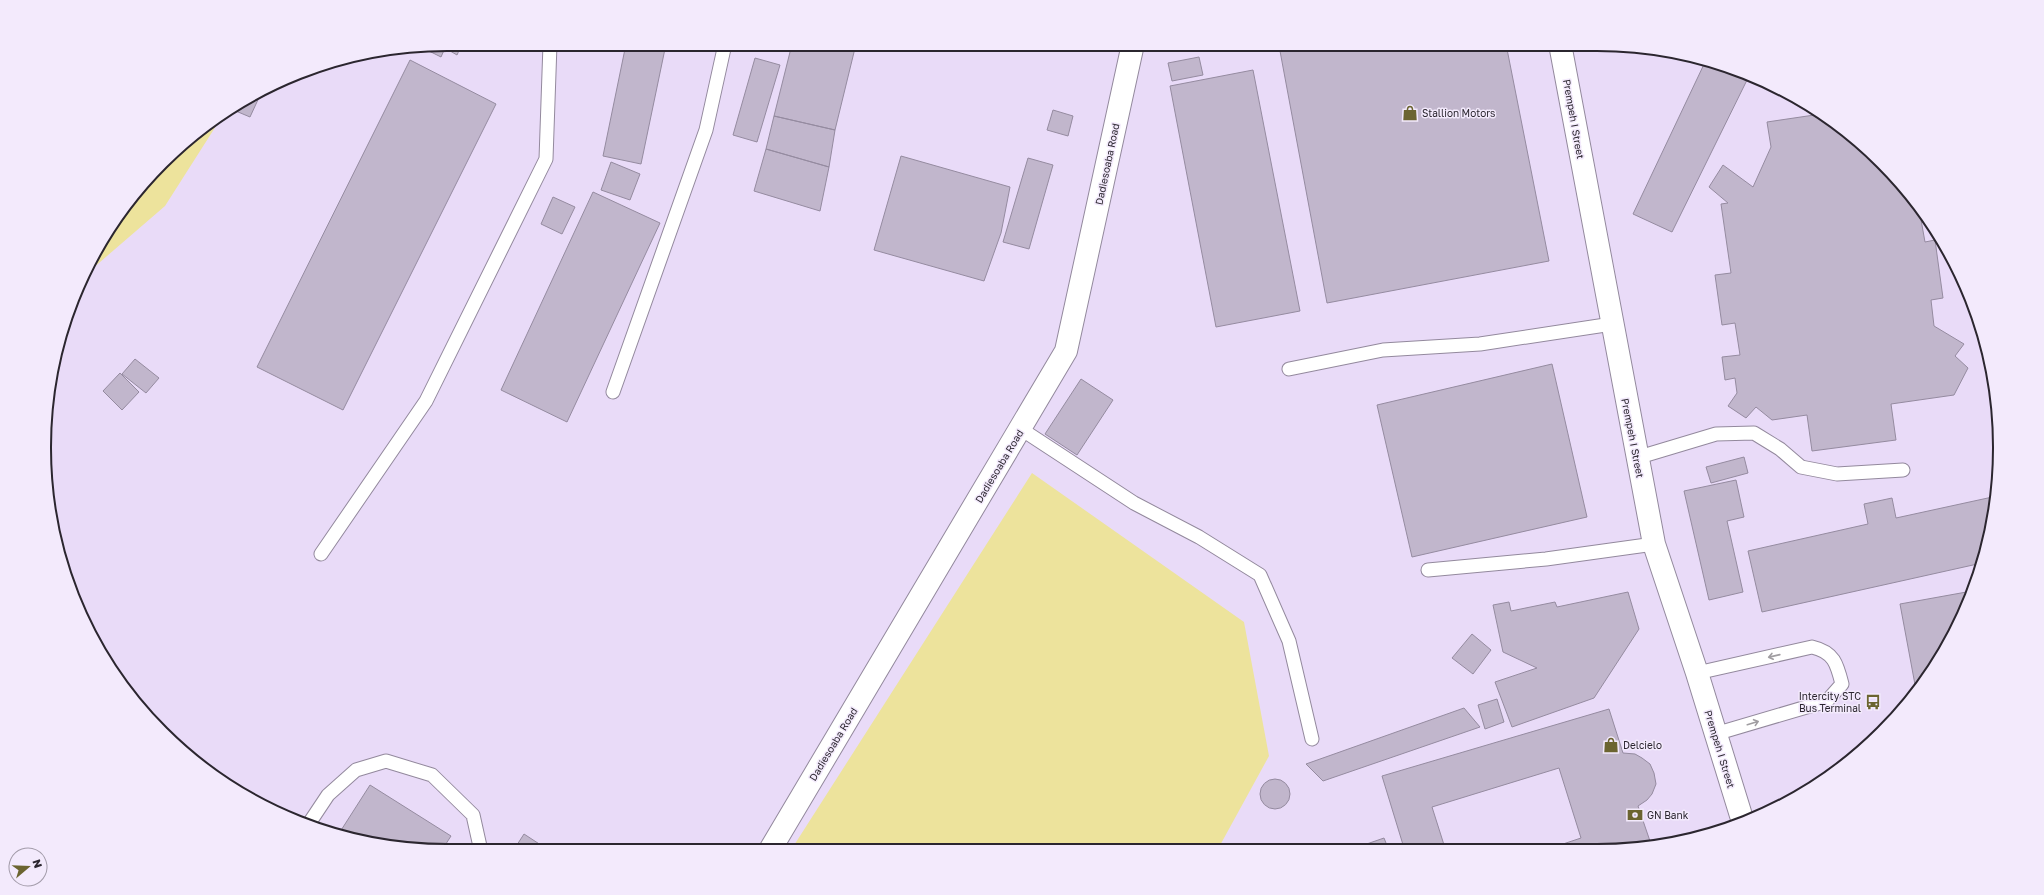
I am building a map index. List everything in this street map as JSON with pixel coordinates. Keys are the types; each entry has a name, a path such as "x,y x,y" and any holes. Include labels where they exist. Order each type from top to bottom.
{"street":[{"name":"Dadiesoaba Road","path":"774,844 1066,351 1132,51"},
{"name":"Prempeh I Street","path":"1561,51 1636,458 1654,544 1697,673 1741,817"}],"lane":[{"path":"321,554 426,401 546,159 550,51"},
{"path":"613,392 706,130 723,51"},
{"path":"1288,369 1383,350 1480,344 1612,324"},
{"path":"1021,429 1134,503 1199,538 1260,575 1289,641 1312,739"},
{"path":"1636,458 1716,434 1754,433 1780,449 1800,467 1837,474 1903,470"},
{"path":"1428,570 1546,559 1654,544"},
{"path":"1697,673 1812,647 1824,650 1837,664 1842,684 1827,701 1715,734"},
{"path":"311,820 328,795 356,770 386,761 432,775 473,815 479,844"}],"shaded area":[{"path":"1596,51 1648,54 1724,72 1748,81 1795,104 1838,133 1858,149 1895,186 1911,206 1940,249 1952,272 1972,320 1979,345 1990,396 1992,422 1993,448 1990,499 1972,575 1952,623 1926,668 1895,709 1858,746 1817,777 1795,791 1748,814 1699,830 1648,841 1596,844 448,844 396,841 320,823 296,814 249,791 206,762 186,746 149,709 118,668 104,646 81,599 72,575 59,525 54,499 51,448 54,396 72,320 81,296 104,249 133,206 149,186 186,149 227,118 249,104 296,81 320,72 370,59 396,54 422,52"},
{"path":"216,126 165,206 95,266 118,227 149,186 186,149"},
{"path":"1032,473 1244,622 1269,756 1221,844 795,844"}],"building":[{"path":"444,51 441,57 430,52"},
{"path":"450,51 459,51 457,55"},
{"path":"625,51 665,51 641,164 603,156"},
{"path":"790,51 854,51 835,130 774,116"},
{"path":"1280,51 1507,51 1549,261 1327,303"},
{"path":"1199,57 1203,75 1172,81 1168,63"},
{"path":"755,58 780,65 757,142 733,135"},
{"path":"410,60 496,104 343,410 257,367"},
{"path":"1703,66 1747,81 1672,232 1633,214"},
{"path":"1253,70 1300,311 1216,327 1170,86"},
{"path":"258,99 250,117 237,112"},
{"path":"1053,110 1073,116 1068,136 1047,130"},
{"path":"1813,115 1817,118 1858,149 1877,167 1895,186 1921,220 1925,242 1934,240 1935,241 1943,298 1931,300 1934,326 1964,344 1955,356 1968,368 1954,395 1891,404 1896,440 1812,451 1807,415 1772,420 1756,407 1746,418 1728,406 1737,393 1735,378 1725,380 1722,357 1740,355 1735,323 1722,325 1715,275 1731,273 1721,204 1728,203 1709,187 1723,165 1753,187 1771,147 1767,122"},
{"path":"774,116 835,130 829,167 766,149"},
{"path":"766,149 829,167 820,211 754,191"},
{"path":"901,156 1010,187 1001,233 984,281 874,250"},
{"path":"1028,158 1053,165 1029,249 1003,242"},
{"path":"611,162 640,174 630,200 601,190"},
{"path":"593,192 660,223 567,422 501,390"},
{"path":"553,197 575,207 562,234 541,224"},
{"path":"135,359 159,378 146,393 122,374"},
{"path":"1552,364 1587,517 1412,557 1377,405"},
{"path":"120,373 139,392 122,410 103,391"},
{"path":"1081,379 1113,400 1077,455 1045,434"},
{"path":"1744,457 1748,473 1711,483 1706,467"},
{"path":"1736,480 1744,517 1727,521 1743,592 1709,600 1684,491"},
{"path":"1990,497 1975,565 1762,612 1748,551 1868,524 1864,504 1892,498 1896,518"},
{"path":"1628,592 1639,629 1594,698 1512,727 1495,682 1537,668 1503,652 1493,605 1509,602 1511,611 1555,602 1557,607"},
{"path":"1966,592 1940,646 1915,684 1900,604"},
{"path":"1472,634 1491,650 1473,674 1452,658"},
{"path":"1497,699 1504,722 1485,729 1478,705"},
{"path":"1464,708 1480,727 1323,781 1306,764"},
{"path":"1609,709 1623,753 1635,754 1642,758 1650,764 1654,773 1656,784 1652,794 1647,800 1638,806 1650,841 1622,843 1563,844 1581,838 1559,768 1432,807 1444,844 1403,844 1382,776"},
{"path":"1275,779 1281,780 1289,788 1289,800 1281,808 1275,809 1269,808 1261,800 1260,794 1261,788 1269,780"},
{"path":"370,785 451,836 446,844 422,843 396,841 342,829"},
{"path":"524,834 539,844 518,844"},
{"path":"1384,838 1386,844 1367,844"}],"place":[{"name":"Stallion Motors","path":"1410,113"},
{"name":"Intercity STC Bus Terminal","path":"1873,702"},
{"name":"Delcielo","path":"1611,745"},
{"name":"GN Bank","path":"1635,815"}]}
